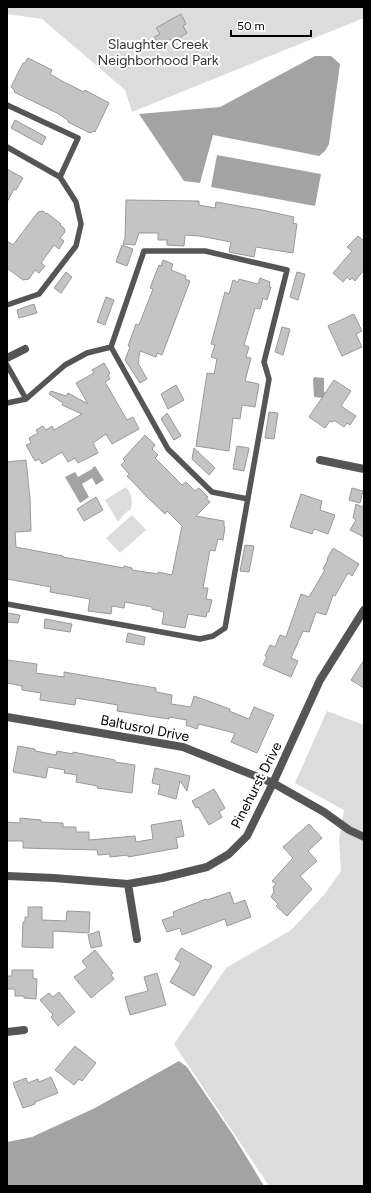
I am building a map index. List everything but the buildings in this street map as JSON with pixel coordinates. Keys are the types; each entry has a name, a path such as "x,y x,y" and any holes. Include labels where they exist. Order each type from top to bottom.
{"street":[{"path":"7,358 25,349"},
{"path":"320,460 364,469"},
{"name":"Pinehurst Drive","path":"7,876 128,884 162,878 207,867 228,854 247,836 320,680 364,610"},
{"name":"Baltusrol Drive","path":"7,717 183,747 273,783 324,812 348,830 364,837"},
{"path":"128,884 137,939"},
{"path":"7,1032 24,1030"}],"lane":[{"path":"7,105 78,138 60,177"},
{"path":"7,147 60,177 76,202 81,224 76,246 39,294 7,304"},
{"path":"7,604 200,639 213,636 225,628 248,499 269,379 264,362 287,270 205,250 144,251 111,347 168,449 212,492 248,499"},
{"path":"7,403 26,399 65,365 87,353 111,347"},
{"path":"7,365 26,399"}],"green space":[{"name":"Slaughter Creek Neighborhood Park","path":"7,7 364,7 364,18 132,112 125,90 42,19 7,14"},
{"path":"126,487 132,498 131,509 125,513 118,522 105,500"},
{"path":"132,515 146,530 120,553 106,538"},
{"path":"327,711 364,725 364,1186 269,1186 174,1044 226,968 291,930 324,895 341,871 339,840 344,810 295,783"}],"shaded area":[{"path":"315,56 331,56 340,64 329,144 325,151 319,156 213,135 200,183 184,181 139,114 220,107"},
{"path":"217,155 321,174 315,206 211,187"},
{"path":"314,377 324,378 324,391 326,395 324,398 314,397"},
{"path":"95,466 104,480 96,485 92,478 82,484 89,497 80,503 65,477 75,472 78,477"},
{"path":"179,1061 187,1067 233,1135 264,1186 7,1186 7,1142 32,1137 95,1108"}]}
